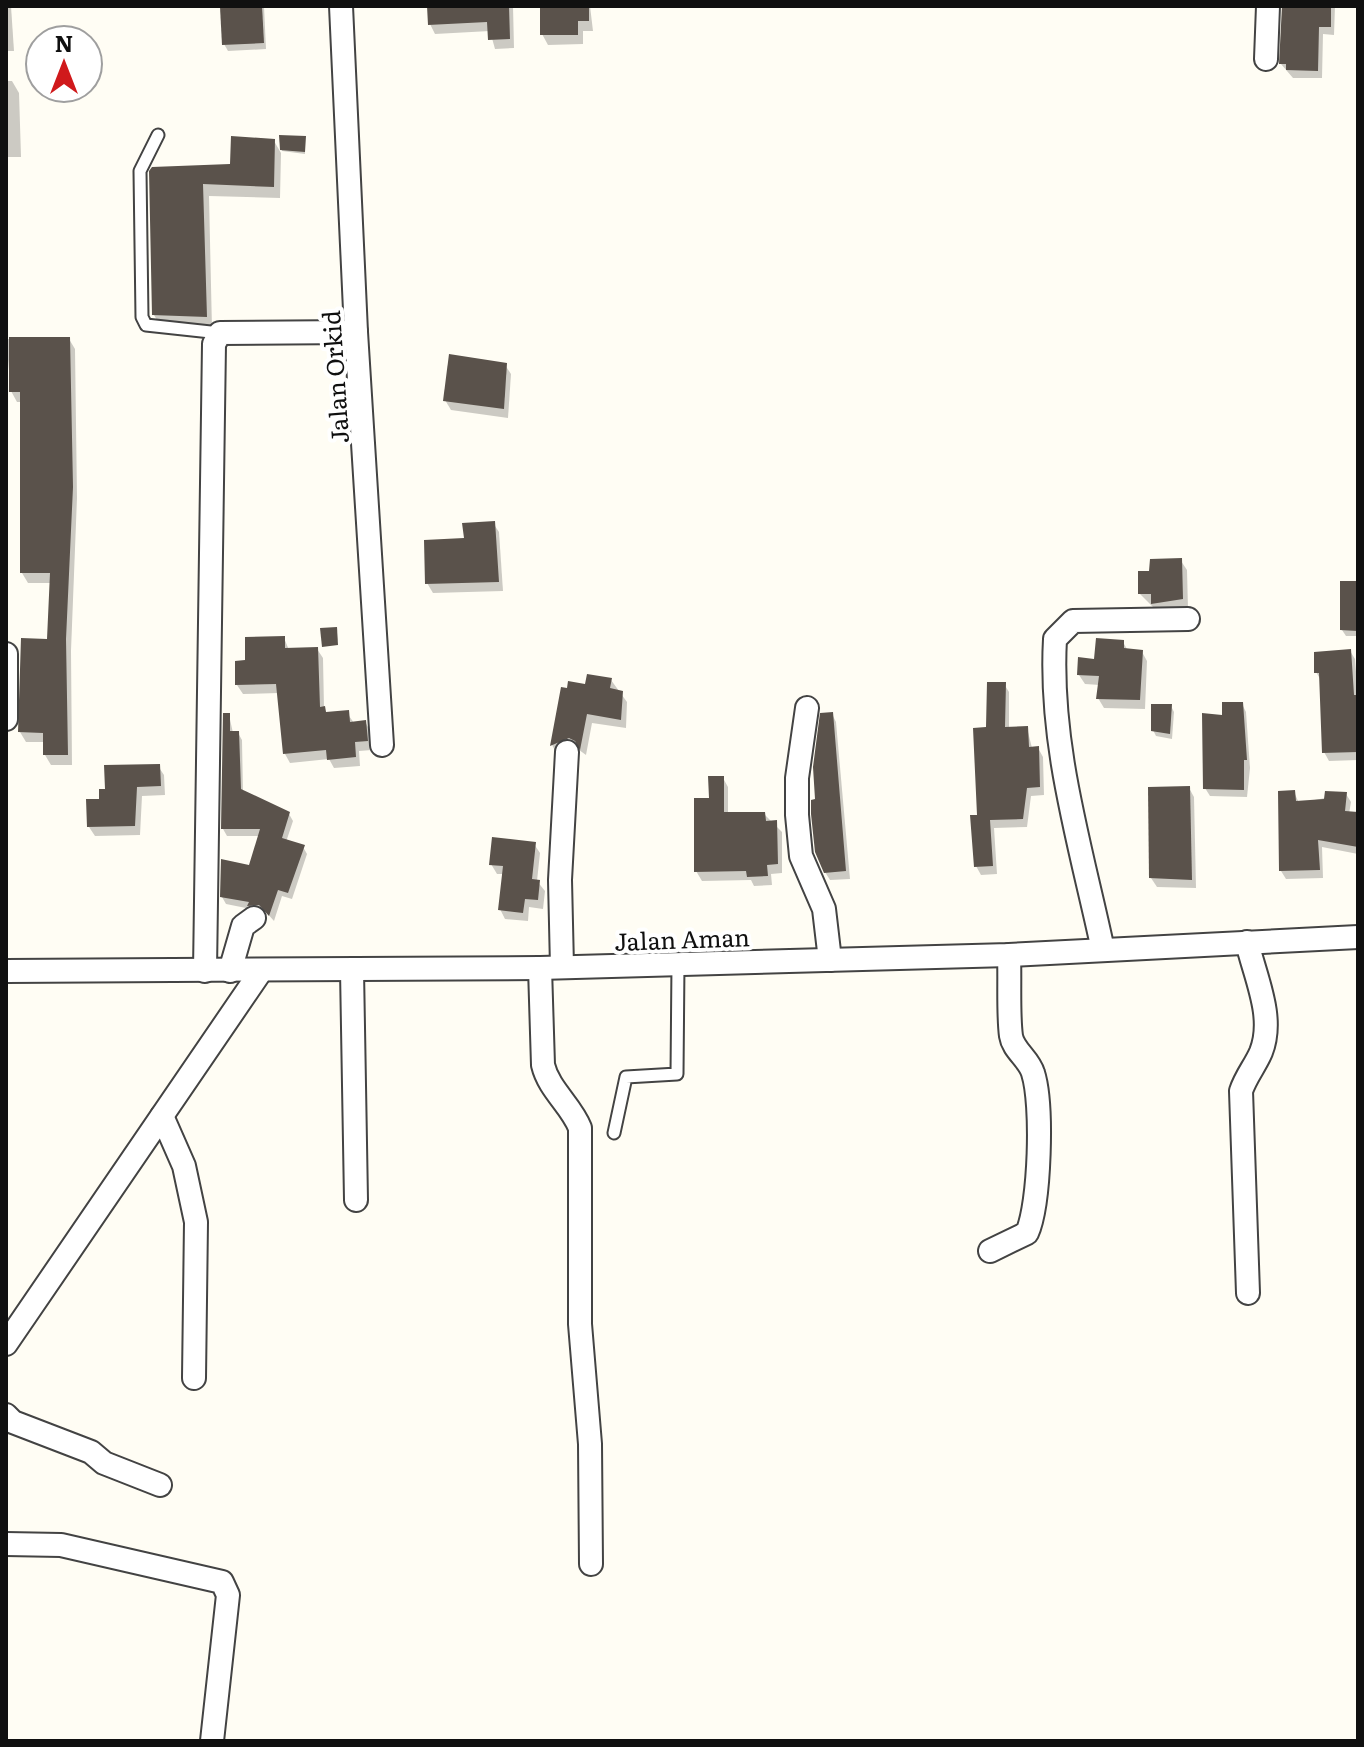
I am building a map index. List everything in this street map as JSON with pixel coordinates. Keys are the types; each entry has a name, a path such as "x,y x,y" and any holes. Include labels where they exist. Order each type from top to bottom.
{"street":[{"name":"Jalan Orkid","path":"341,6 356,332 382,745"},
{"path":"1266,59 1268,6"},
{"path":"205,971 214,344 220,333 356,332"},
{"path":"1103,950 1058,747 1053,676 1055,639 1073,621 1188,619"},
{"path":"6,654 6,719"},
{"path":"807,708 797,778 797,815 801,856 824,909 830,960"},
{"path":"567,752 560,880 543,1065 547,1080 573,1111 580,1128 580,1324 590,1444 591,1564"},
{"path":"230,971 243,926 254,918"},
{"name":"Jalan Aman","path":"6,971 261,971 678,964 1009,955 1358,937"},
{"path":"1247,942 1266,1013 1266,1033 1260,1054 1247,1073 1241,1091 1248,1293"},
{"path":"990,1251 1027,1233 1033,1220 1037,1191 1036,1082 1031,1064 1011,1039 1009,955"},
{"path":"352,970 356,1200"},
{"path":"6,1344 261,971"},
{"path":"162,1116 184,1166 196,1222 194,1378"},
{"path":"6,1415 13,1422 91,1452 104,1463 160,1485"},
{"path":"6,1544 61,1545 222,1582 228,1595 212,1741"}],"lane":[{"path":"158,135 140,171 142,317 146,325 220,333"},
{"path":"614,1133 626,1077 677,1074 678,964"}],"building":[{"path":"262,6 264,43 222,45 220,7"},
{"path":"427,6 509,6 510,39 488,40 487,22 428,25"},
{"path":"540,6 589,6 589,21 578,21 578,35 540,35"},
{"path":"1282,6 1331,6 1331,27 1319,27 1318,71 1286,70 1286,64 1279,64"},
{"path":"279,135 306,136 305,152 280,150"},
{"path":"231,136 275,139 274,187 203,184 207,317 152,315 149,171 152,167 230,164"},
{"path":"9,337 70,337 73,487 66,639 68,755 43,755 43,733 18,732 21,638 47,639 50,573 20,573 20,392 9,392"},
{"path":"449,354 507,363 504,409 443,401"},
{"path":"495,521 499,582 425,584 424,540 464,538 462,523"},
{"path":"1182,558 1183,599 1151,604 1151,594 1138,594 1138,571 1149,571 1150,559"},
{"path":"1340,581 1358,581 1358,631 1340,630"},
{"path":"337,627 338,645 322,647 320,628"},
{"path":"285,636 285,648 318,647 320,707 325,706 326,712 349,710 350,722 366,720 368,741 355,742 356,757 327,760 326,750 283,754 276,684 235,685 235,661 245,660 245,637"},
{"path":"1096,638 1124,640 1124,648 1143,650 1140,700 1096,699 1099,676 1077,675 1078,657 1094,659"},
{"path":"1351,649 1354,695 1358,695 1358,752 1322,753 1319,673 1314,673 1314,652"},
{"path":"587,674 612,678 610,688 623,691 621,720 587,714 580,750 569,738 550,746 561,687 567,688 568,681 585,684"},
{"path":"987,682 1006,682 1005,727 1028,726 1029,747 1039,746 1040,787 1027,788 1023,819 990,820 993,866 974,867 970,815 977,815 973,728 986,727"},
{"path":"1222,702 1243,702 1247,760 1244,760 1244,790 1203,789 1202,713 1222,715"},
{"path":"1151,704 1172,704 1170,734 1151,731"},
{"path":"833,712 846,871 824,873 815,852 811,800 815,799 813,767 820,713"},
{"path":"223,713 230,713 230,731 239,731 241,789 290,812 282,838 305,845 288,893 278,890 269,916 259,905 247,906 249,902 220,897 221,859 249,865 260,829 221,829"},
{"path":"160,764 161,786 137,787 135,826 87,827 86,799 99,799 99,789 105,789 104,765"},
{"path":"708,776 724,776 724,812 765,812 766,821 777,820 778,864 767,865 768,876 747,877 746,871 694,872 694,798 709,798"},
{"path":"1190,786 1192,880 1149,878 1148,787"},
{"path":"1295,790 1296,801 1324,799 1325,791 1347,792 1345,811 1358,812 1358,847 1318,840 1320,870 1279,871 1278,791"},
{"path":"492,837 536,842 532,879 540,880 538,900 525,899 523,913 498,910 503,866 489,865"}]}
